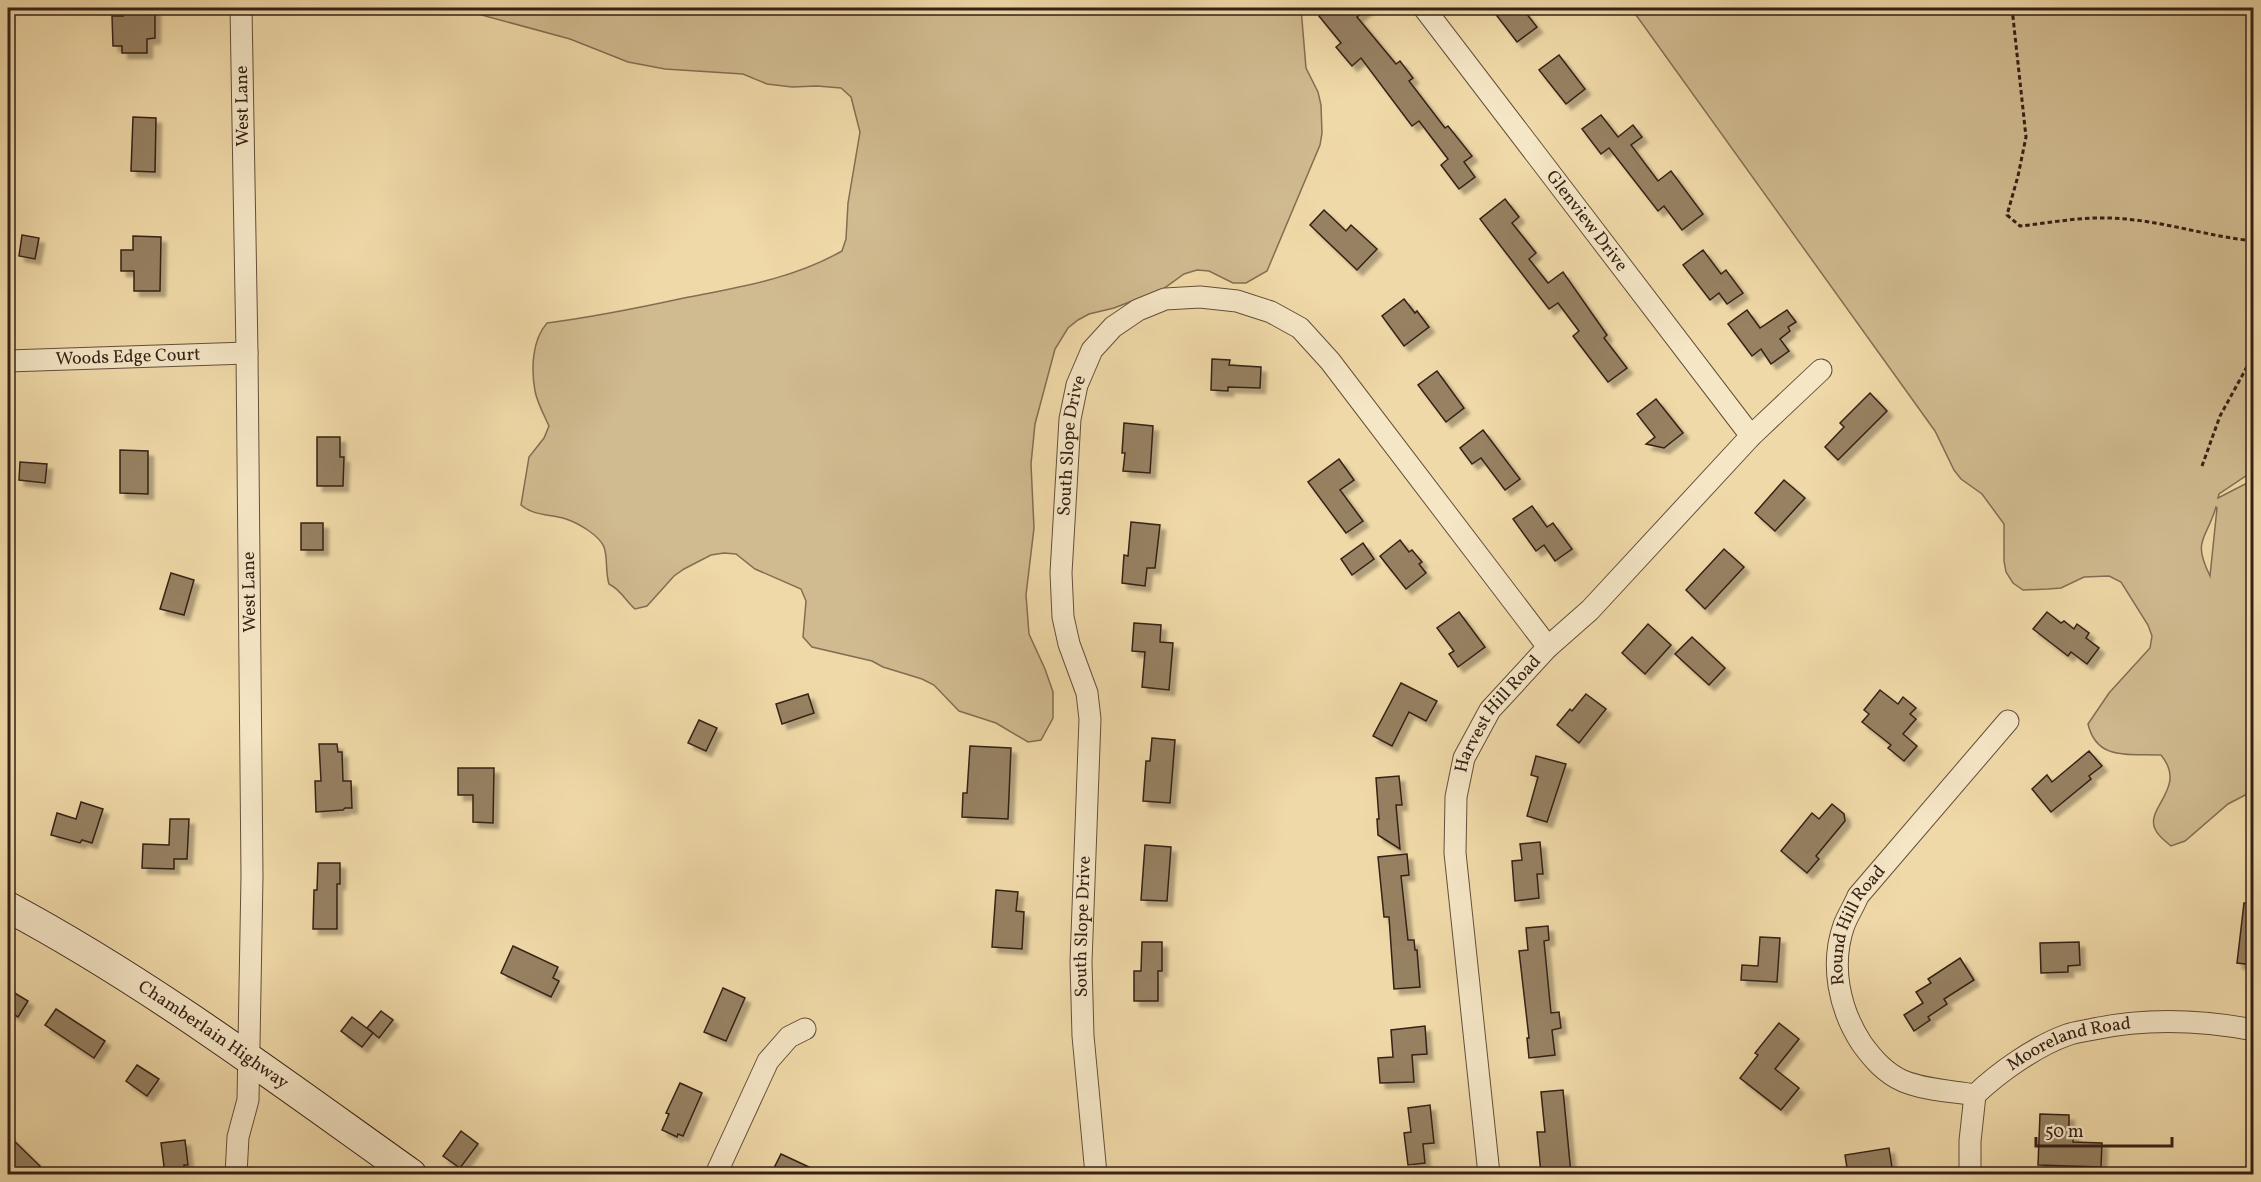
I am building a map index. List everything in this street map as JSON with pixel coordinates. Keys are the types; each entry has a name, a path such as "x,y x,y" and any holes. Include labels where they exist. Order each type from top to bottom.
{"main road":[{"name":"Chamberlain Highway","path":"8,907 140,986 249,1059 411,1174"}],"street":[{"name":"West Lane","path":"236,1174 238,1137 248,1100 252,876 241,8"},
{"name":"Glenview Drive","path":"1424,8 1751,436"},
{"name":"South Slope Drive","path":"1096,1174 1087,1091 1082,983 1090,719 1087,693 1069,644 1063,617 1061,573 1070,419 1077,385 1092,350 1113,327 1138,310 1165,300 1200,297 1237,301 1271,312 1300,328 1330,361 1548,647"},
{"name":"Woods Edge Court","path":"8,361 247,353"},
{"name":"Harvest Hill Road","path":"1489,1174 1455,853 1456,797 1464,758 1490,710 1548,647 1590,610 1751,436 1821,370"},
{"name":"Round Hill Road","path":"1975,1095 1924,1087 1902,1080 1883,1069 1852,1029 1838,986 1838,958 1844,926 1858,896 2008,721"},
{"name":"Mooreland Road","path":"1975,1095 1992,1078 2020,1059 2067,1035 2115,1024 2155,1021 2227,1025 2253,1030"},
{"path":"716,1174 768,1061 789,1037 805,1029"},
{"path":"1970,1174 1970,1141 1975,1095"}],"path":[{"path":"2012,8 2026,137 2007,215 2020,226 2107,218 2168,224 2219,238 2253,241"},
{"path":"2202,466 2220,416 2253,354"}],"shaded area":[{"path":"456,8 1301,8 1306,68 1318,92 1322,133 1320,145 1267,271 1246,283 1233,283 1209,271 1197,270 1184,274 1163,289 1114,308 1089,314 1078,320 1068,328 1055,349 1035,424 1031,464 1034,528 1026,595 1029,634 1053,692 1053,718 1041,740 1028,742 996,723 959,711 934,685 922,679 883,667 872,661 812,647 803,637 806,601 801,589 755,569 736,554 711,555 684,569 674,576 647,606 635,609 620,592 609,584 605,551 598,538 571,521 536,513 521,505 529,457 544,438 549,426 536,395 533,373 538,338 547,323 633,309 765,281 804,269 842,251 846,239 848,203 860,132 851,97 841,88 767,84 743,74 665,69 628,62 570,39"},
{"path":"1631,8 2253,8 2253,471 2219,494 2218,498 2253,480 2253,791 2228,804 2185,841 2171,846 2160,836 2153,821 2170,777 2168,767 2161,755 2116,753 2107,750 2099,745 2092,736 2088,724 2109,693 2150,648 2152,636 2148,625 2121,582 2109,576 2084,577 2061,588 2048,589 2023,590 2013,583 2006,572 2004,561 2004,524 1982,494 1961,479 1954,470 1935,431","holes":["2217,508 2210,576 2201,547"]}],"building":[{"path":"123,8 155,8 155,38 147,39 147,53 122,53 122,46 113,46 112,16 123,16"},
{"path":"1329,8 1368,8 1357,17 1396,64 1400,61 1413,78 1409,81 1445,128 1448,126 1472,156 1464,162 1475,177 1459,189 1441,165 1448,159 1419,121 1412,126 1361,58 1352,66 1336,47 1341,43 1319,16"},
{"path":"1491,8 1522,8 1537,27 1517,42"},
{"path":"1559,55 1585,89 1566,104 1539,70"},
{"path":"1601,115 1618,137 1633,125 1642,137 1631,145 1658,181 1671,171 1703,214 1682,230 1664,206 1658,211 1609,148 1601,154 1582,129"},
{"path":"133,117 156,118 155,172 131,171"},
{"path":"1505,199 1519,217 1512,223 1536,253 1529,259 1548,283 1563,272 1607,335 1604,338 1627,368 1608,382 1573,336 1579,331 1558,303 1549,309 1480,219"},
{"path":"1324,210 1346,231 1351,225 1377,249 1357,270 1310,225"},
{"path":"22,235 39,238 35,259 19,256"},
{"path":"133,236 161,237 160,291 134,291 134,271 121,271 121,250 133,250"},
{"path":"1703,250 1721,274 1726,270 1743,293 1727,304 1719,293 1710,300 1683,265"},
{"path":"1404,299 1429,327 1404,346 1382,316"},
{"path":"1747,310 1760,328 1787,310 1796,322 1788,327 1790,331 1780,339 1789,351 1771,364 1761,349 1752,356 1728,324"},
{"path":"1212,359 1230,360 1229,365 1261,367 1260,388 1228,387 1228,391 1211,390"},
{"path":"1437,371 1464,408 1446,422 1418,385"},
{"path":"1870,393 1887,411 1838,460 1825,447 1844,427 1840,423"},
{"path":"1656,399 1683,433 1664,448 1646,444 1655,437 1637,414"},
{"path":"1124,423 1153,426 1150,473 1123,471"},
{"path":"1483,430 1520,479 1505,490 1481,458 1472,464 1460,448"},
{"path":"317,437 340,437 340,457 344,457 343,486 317,486"},
{"path":"120,450 148,451 148,494 120,493"},
{"path":"1339,459 1354,480 1340,490 1363,521 1346,533 1308,482"},
{"path":"20,462 47,464 45,483 19,480"},
{"path":"1784,480 1805,498 1775,531 1755,513"},
{"path":"1532,506 1547,527 1553,523 1572,549 1555,561 1544,545 1536,551 1513,519"},
{"path":"1131,522 1160,525 1155,568 1147,568 1145,586 1122,583 1124,555 1128,556"},
{"path":"301,523 323,523 323,550 301,550"},
{"path":"1400,540 1409,552 1412,550 1422,562 1419,564 1426,573 1406,589 1380,556"},
{"path":"1363,543 1374,559 1352,575 1341,559"},
{"path":"1724,549 1744,567 1705,609 1686,590"},
{"path":"171,573 194,580 184,615 160,609"},
{"path":"1459,612 1485,647 1458,667 1449,654 1454,651 1437,628"},
{"path":"2047,612 2061,623 2064,621 2074,629 2077,624 2089,633 2086,638 2099,648 2087,664 2071,652 2068,656 2033,629"},
{"path":"1134,623 1161,625 1160,642 1173,643 1169,690 1142,687 1145,652 1132,651"},
{"path":"1648,624 1671,645 1645,674 1622,653"},
{"path":"1692,637 1725,668 1709,685 1675,654"},
{"path":"1401,683 1437,701 1426,721 1409,712 1392,746 1373,736"},
{"path":"1880,690 1898,704 1903,697 1916,708 1910,714 1916,719 1903,734 1917,746 1904,761 1888,748 1891,745 1862,722 1869,714 1864,710"},
{"path":"808,694 814,713 782,724 776,704"},
{"path":"1586,694 1606,709 1579,743 1557,725"},
{"path":"699,720 717,728 706,751 688,743"},
{"path":"1152,738 1175,740 1170,803 1143,801 1146,761 1150,761"},
{"path":"319,744 337,744 338,752 342,752 343,781 351,781 352,808 316,812 315,781 321,781"},
{"path":"970,746 1011,748 1008,819 962,817 963,793 967,793"},
{"path":"2089,751 2102,766 2089,776 2091,779 2051,812 2032,789 2047,775 2052,782"},
{"path":"1536,756 1566,764 1547,822 1527,816 1538,777 1531,775"},
{"path":"458,768 494,768 493,823 473,822 473,795 458,795"},
{"path":"1399,776 1402,805 1396,805 1400,849 1378,835 1376,778"},
{"path":"81,802 103,809 92,843 82,840 80,843 51,835 57,813 76,819"},
{"path":"1832,804 1844,814 1845,821 1816,856 1819,859 1807,873 1781,851 1812,813 1819,819"},
{"path":"170,819 189,819 187,859 174,859 174,869 142,868 143,844 169,845"},
{"path":"1540,842 1543,874 1537,874 1539,898 1515,901 1512,861 1522,860 1520,844"},
{"path":"1145,845 1171,847 1167,901 1141,900"},
{"path":"1407,854 1409,875 1401,876 1408,940 1414,940 1415,950 1417,950 1420,987 1394,989 1389,917 1384,917 1378,857"},
{"path":"318,863 340,863 340,884 337,884 337,929 313,929 314,890 317,890"},
{"path":"996,890 1018,892 1016,911 1024,912 1022,949 992,947"},
{"path":"2244,903 2253,903 2253,965 2237,963"},
{"path":"1548,926 1549,940 1544,941 1551,1013 1559,1012 1561,1028 1552,1030 1555,1055 1529,1058 1527,1038 1529,1038 1519,951 1528,950 1526,928"},
{"path":"1760,937 1780,938 1777,982 1741,980 1742,965 1758,966"},
{"path":"1142,942 1162,942 1162,971 1158,971 1158,1001 1134,1001 1134,971 1141,971"},
{"path":"2079,942 2080,965 2068,966 2068,972 2041,973 2040,943"},
{"path":"513,946 558,967 553,978 559,981 551,997 501,973"},
{"path":"1960,958 1974,980 1944,999 1947,1004 1928,1017 1930,1020 1914,1031 1904,1015 1923,1003 1916,992 1931,983 1928,979"},
{"path":"723,988 745,998 726,1041 704,1032"},
{"path":"8,989 28,1001 18,1017 8,1011"},
{"path":"56,1009 105,1041 94,1058 45,1025"},
{"path":"381,1011 393,1020 379,1038 367,1028"},
{"path":"352,1017 373,1033 362,1047 341,1031"},
{"path":"1779,1023 1799,1039 1775,1069 1799,1088 1781,1110 1740,1078 1758,1055 1755,1053"},
{"path":"1425,1026 1427,1054 1412,1055 1414,1082 1380,1083 1378,1058 1393,1057 1391,1030"},
{"path":"137,1065 159,1079 147,1096 126,1081"},
{"path":"680,1083 702,1093 683,1136 678,1134 677,1137 662,1130 669,1114 666,1113"},
{"path":"1563,1090 1571,1174 1541,1174 1537,1132 1545,1132 1541,1092"},
{"path":"1430,1105 1434,1143 1423,1144 1425,1163 1408,1165 1404,1133 1411,1132 1408,1108"},
{"path":"2040,1114 2069,1115 2069,1128 2074,1129 2073,1142 2102,1143 2101,1167 2038,1165"},
{"path":"461,1131 478,1144 460,1168 443,1156"},
{"path":"8,1135 40,1166 32,1174 8,1174"},
{"path":"185,1140 188,1165 184,1165 185,1174 165,1174 161,1143"},
{"path":"1889,1148 1893,1174 1848,1174 1845,1155"},
{"path":"781,1154 824,1174 771,1174"}]}
